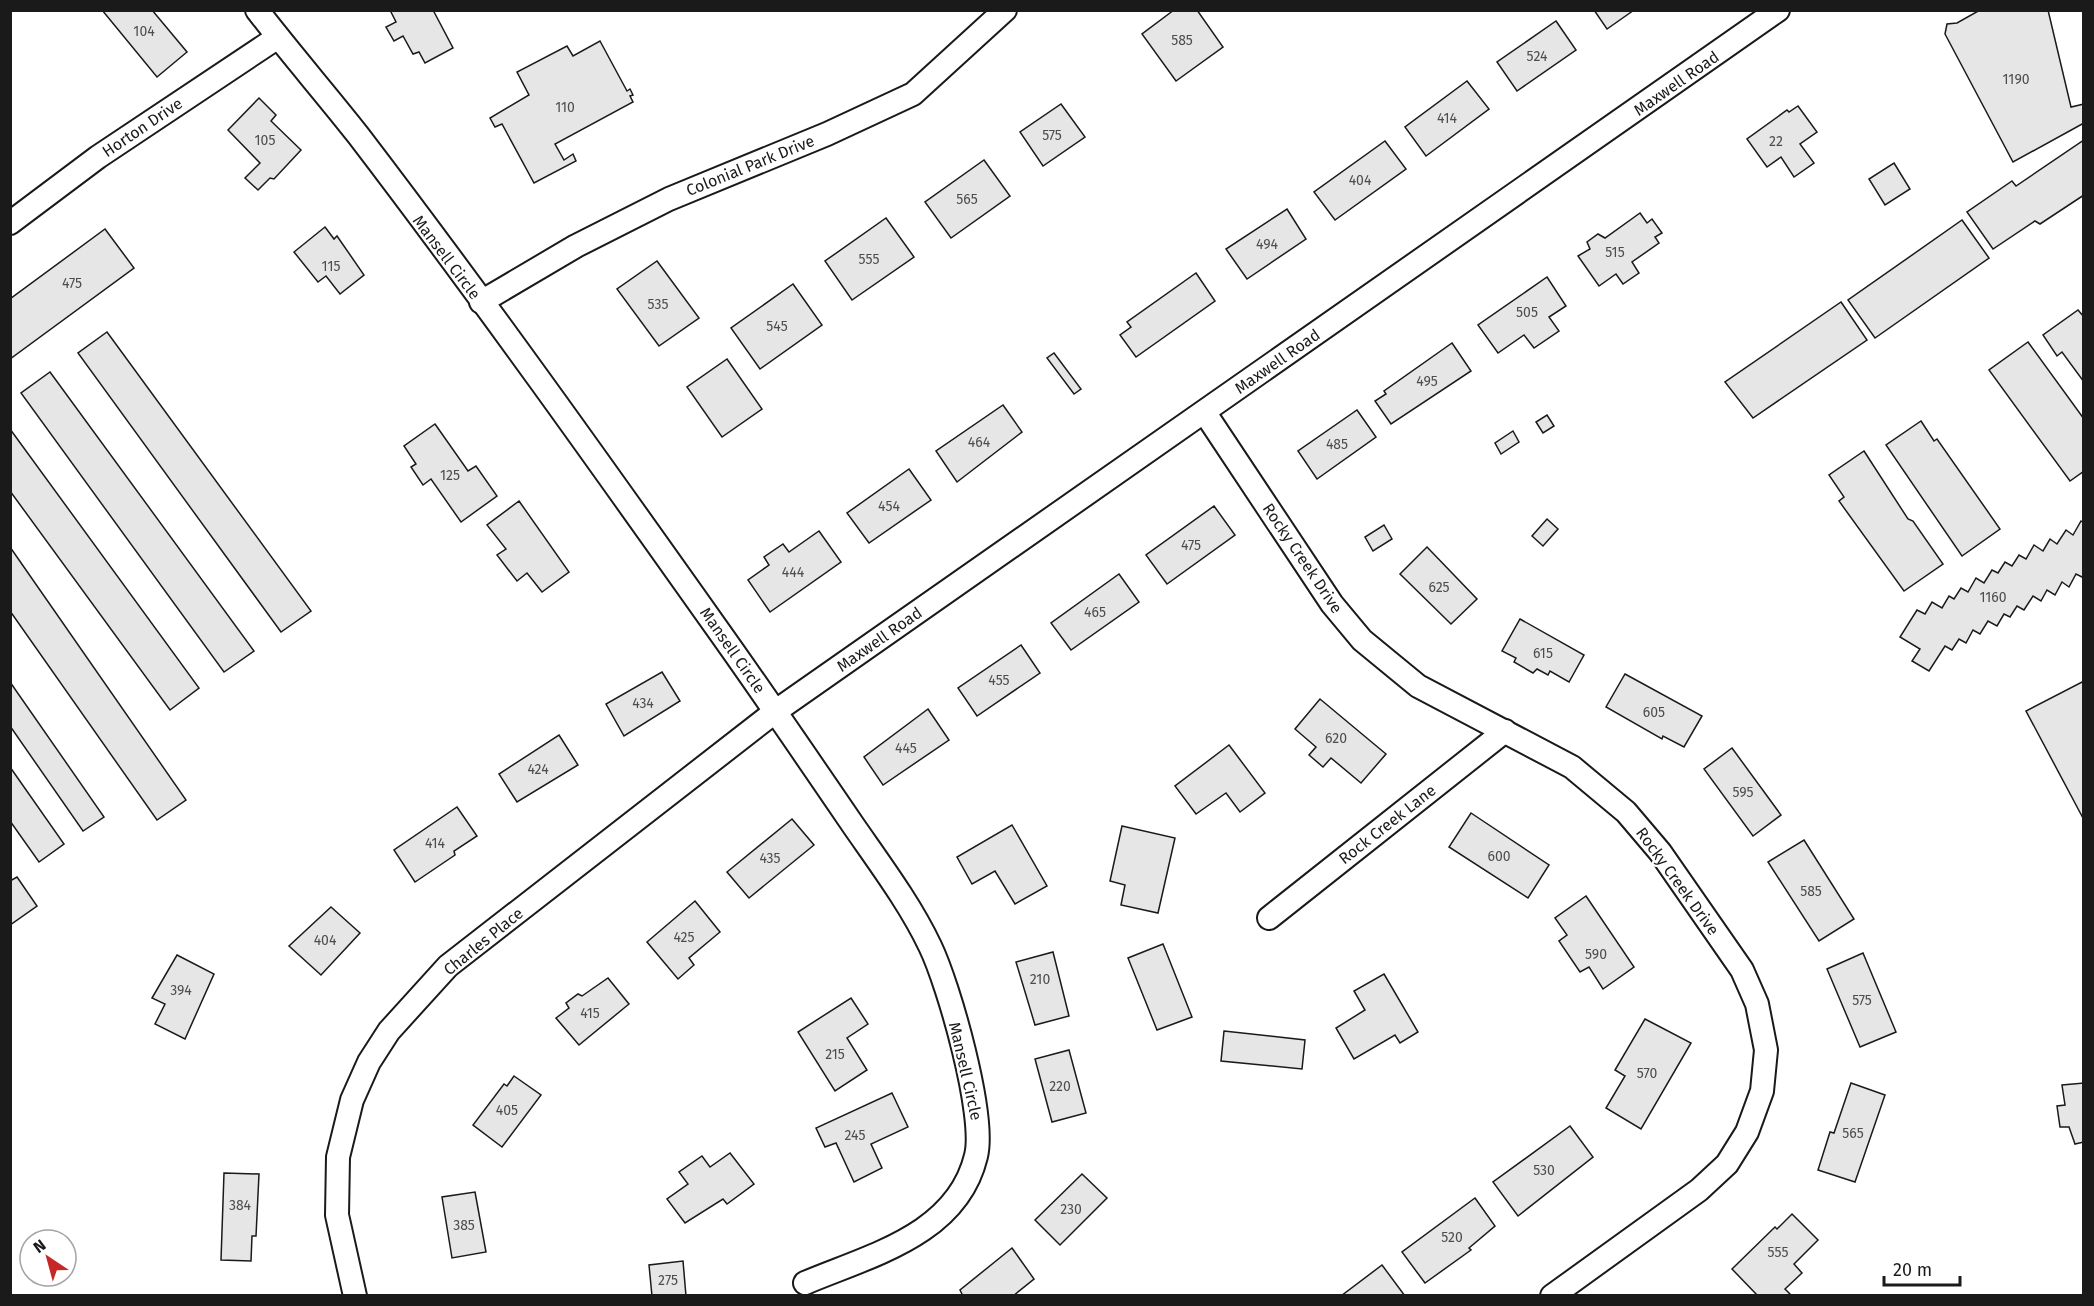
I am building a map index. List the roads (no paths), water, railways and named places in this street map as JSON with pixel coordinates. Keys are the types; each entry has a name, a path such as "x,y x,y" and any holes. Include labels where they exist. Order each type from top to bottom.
{"street":[{"name":"Mansell Circle","path":"257,10 357,134 776,711 892,883 930,946 945,986 976,1103 979,1128 978,1151 970,1176 960,1196 943,1216 917,1235 805,1283"},
{"name":"Colonial Park Drive","path":"481,302 576,246 669,199 837,130 913,94 1005,10"},
{"name":"Maxwell Road","path":"776,711 1778,10"},
{"name":"Horton Drive","path":"10,223 98,157 278,37"},
{"name":"Rocky Creek Drive","path":"1205,412 1332,603 1362,640 1418,686 1572,767 1626,812 1660,852 1742,970 1757,1004 1766,1050 1762,1091 1747,1132 1726,1164 1699,1190 1552,1296"},
{"name":"Charles Place","path":"355,1296 337,1215 338,1157 352,1100 369,1062 389,1031 448,966 776,711"},
{"name":"Rock Creek Lane","path":"1269,918 1505,731"}]}
